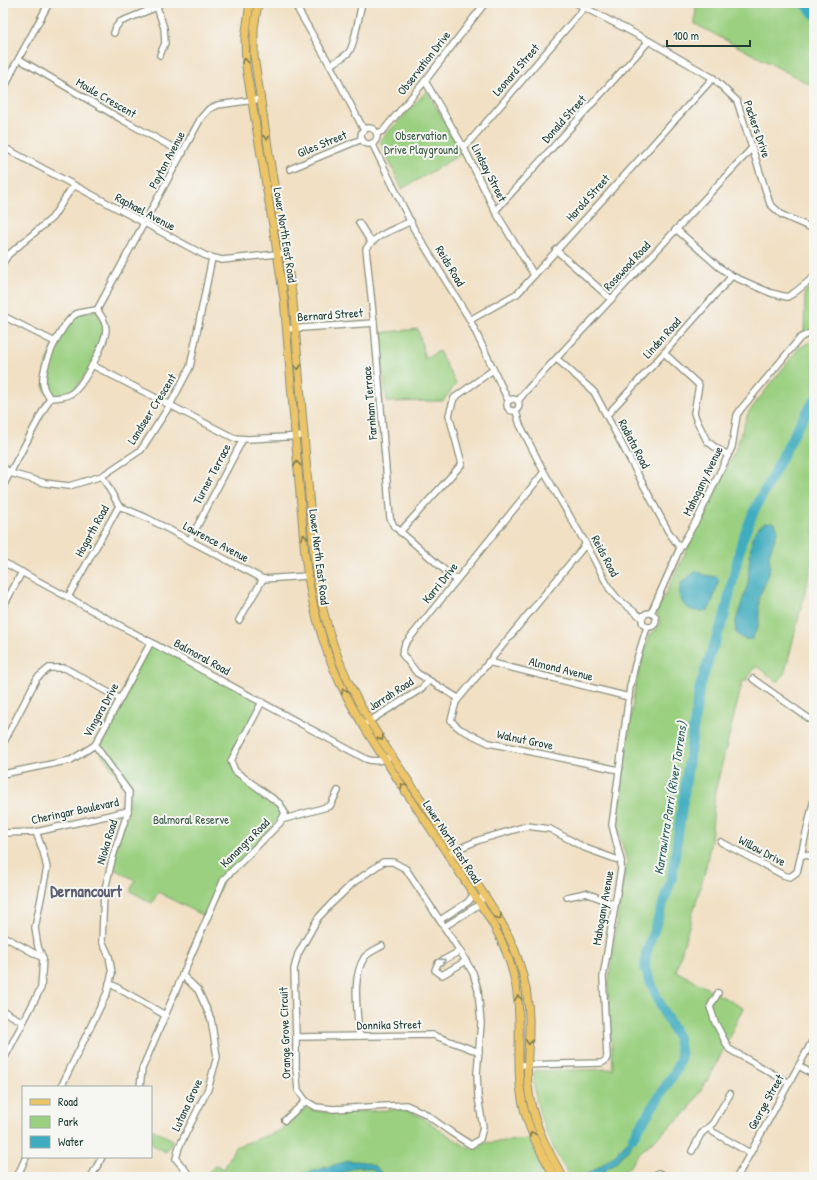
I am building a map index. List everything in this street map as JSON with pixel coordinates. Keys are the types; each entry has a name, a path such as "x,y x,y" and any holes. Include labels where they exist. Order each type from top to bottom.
{"main road":[{"name":"Lower North East Road","path":"250,3 246,29 246,67 277,254 287,329 308,576 315,615 326,650 340,683 363,725 450,852 483,894 506,929 522,971 527,998 529,1015 527,1065 529,1091 535,1118 555,1177"},
{"name":"Lower North East Road","path":"258,3 254,23 254,46 286,253 295,328 314,556 321,604 342,668 357,699 500,937 515,978 519,1010 519,1065 521,1094 527,1122 538,1149 553,1168 563,1177"}],"street":[{"path":"3,92 49,3"},
{"path":"294,3 330,65 364,130 362,132 362,139 366,143 372,143 376,139 377,133 372,128 364,130"},
{"path":"330,65 350,52 362,3"},
{"name":"Observation Drive","path":"377,133 383,131 485,3"},
{"name":"Packers Drive","path":"576,3 649,41 712,78 738,101 770,204 782,215 814,229"},
{"path":"114,33 120,22 159,5 164,28 165,43 160,54"},
{"name":"Leonard Street","path":"464,148 584,8"},
{"name":"Donald Street","path":"496,211 649,41"},
{"name":"Moule Crescent","path":"19,60 183,153"},
{"name":"Harold Street","path":"470,320 518,293 712,78"},
{"name":"Lindsay Street","path":"425,80 464,148 496,211 534,275"},
{"name":"Payton Avenue","path":"97,310 145,224 201,118 209,110 218,105 261,98"},
{"name":"Giles Street","path":"290,169 362,139"},
{"name":"Reids Road","path":"372,143 411,221 470,320 493,370 507,398 510,400"},
{"name":"Raphael Avenue","path":"3,147 200,254 222,260 286,253"},
{"name":"Rosewood Road","path":"518,401 752,148"},
{"path":"3,263 8,255 52,218 73,186"},
{"path":"359,223 371,242 379,236 411,221"},
{"path":"676,229 719,267 732,276 770,293 787,297 814,277"},
{"name":"Farnham Terrace","path":"371,242 366,249 374,323 390,518 394,526 400,532 456,580"},
{"path":"556,250 611,299"},
{"name":"Landseer Crescent","path":"3,467 10,473 45,483 69,486 102,476 141,450 170,405 190,368 212,258"},
{"name":"Linden Road","path":"607,415 732,276"},
{"path":"97,310 103,319 106,330 104,342 92,365 80,385 72,393 62,397 50,398 44,388 43,377 55,342 67,323 75,315 85,311 97,310"},
{"path":"3,316 55,342"},
{"name":"Bernard Street","path":"287,329 374,323"},
{"name":"Mahogany Avenue","path":"651,613 680,548 699,516 732,446 737,415 800,338 814,331"},
{"path":"664,353 699,385 694,413 697,421 707,441 728,455"},
{"name":"Radiata Road","path":"557,359 594,392 668,532 680,548"},
{"path":"92,365 234,438 243,439 304,436"},
{"path":"400,532 462,464 448,415 454,397 493,370"},
{"path":"3,486 50,398"},
{"path":"513,399 518,401 520,407 516,411 512,411 508,408 507,404 510,400 513,399"},
{"name":"Reids Road","path":"516,411 520,425 544,472 586,544 609,588 617,598 642,618"},
{"name":"Turner Terrace","path":"190,540 243,439"},
{"name":"Karri Drive","path":"457,700 417,673 402,654 405,644 544,472"},
{"name":"Hogarth Road","path":"68,597 119,506 102,476"},
{"name":"Lawrence Avenue","path":"119,506 147,518 263,579"},
{"path":"457,700 586,544"},
{"name":"Balmoral Road","path":"3,562 366,759 374,761 392,756"},
{"path":"3,607 22,572"},
{"path":"239,620 263,579 308,576"},
{"path":"651,613 654,616 655,622 652,626 647,627 643,624 642,618 644,614 651,613"},
{"name":"Mahogany Avenue","path":"519,1065 601,1063 605,1061 607,1057 603,977 621,869 621,861 612,825 629,696 635,665 647,627"},
{"name":"Vingara Drive","path":"3,774 71,760 95,745 151,642"},
{"name":"Almond Avenue","path":"488,662 629,696"},
{"path":"3,744 37,678 48,668 65,668 120,699"},
{"path":"753,679 814,722"},
{"name":"Jarrah Road","path":"363,725 421,688 429,681"},
{"name":"Walnut Grove","path":"457,700 451,720 454,724 483,741 500,746 619,770"},
{"name":"Kanangra Road","path":"140,1086 142,1069 224,879 281,820 285,813 280,804 235,772 231,761 262,702"},
{"name":"Nioka Road","path":"61,1086 107,993 112,973 109,956 102,941 104,893 113,856 128,811 128,792 95,745"},
{"path":"281,820 330,806 338,791"},
{"name":"Willow Drive","path":"721,842 790,877 797,872 814,799"},
{"name":"Cheringar Boulevard","path":"3,833 36,832 128,811"},
{"path":"450,852 480,840 528,826 550,829 585,848 621,861"},
{"path":"3,1061 41,988 43,958 38,947 35,928 47,868 36,832"},
{"name":"Willow Drive","path":"801,854 814,857"},
{"name":"Orange Grove Circuit","path":"383,862 393,862 406,869 444,927 473,973 478,990 481,1023 477,1073 478,1097 483,1127 480,1139 471,1144 452,1133 424,1113 406,1105 333,1109 316,1107 306,1101 298,1090 296,1068 294,969 303,943 318,918 353,883 383,862"},
{"path":"567,897 586,893 614,904"},
{"path":"440,920 468,902 474,894"},
{"path":"444,927 480,904 483,894"},
{"path":"3,936 43,958"},
{"path":"359,1036 356,985 358,971 365,957 382,946"},
{"path":"460,951 438,963 435,970 442,975 466,961"},
{"name":"Lutana Grove","path":"182,975 198,990 211,1019 217,1057 208,1089 178,1147 176,1159 187,1172 189,1177"},
{"path":"109,983 165,1015"},
{"path":"718,993 710,1008 715,1022 729,1049 789,1083"},
{"path":"3,1011 23,1022"},
{"name":"Donnika Street","path":"296,1038 433,1035 478,1052"},
{"name":"George Street","path":"737,1177 814,1038"},
{"path":"798,1066 814,1075"},
{"path":"692,1151 701,1134 713,1123 730,1094"},
{"path":"285,1120 306,1101"},
{"path":"709,1128 713,1132 750,1153"},
{"path":"17,1177 26,1158"},
{"path":"91,1177 101,1158"},
{"path":"655,1175 661,1174 667,1177"}],"green space":[{"path":"696,3 814,3 814,89 811,85 695,24"},
{"name":"Observation Drive Playground","path":"427,91 463,153 402,189 380,141"},
{"path":"814,284 814,329 804,335 805,292"},
{"path":"97,310 106,330 92,365 72,393 50,398 44,388 46,366 55,342 75,315"},
{"path":"418,329 425,359 439,351 456,384 443,401 387,402 378,333"},
{"path":"814,340 814,556 785,672 778,682 756,666 746,681 743,680 715,792 711,841 705,871 676,971 743,1008 714,1069 688,1111 638,1154 628,1169 615,1177 570,1177 553,1147 540,1116 535,1093 534,1071 613,1069 608,986 620,898 627,862 617,824 635,687 649,635 656,630 660,622 657,611 735,451 748,413 799,348"},
{"name":"Balmoral Reserve","path":"151,642 262,702 231,761 235,771 280,804 285,813 224,879 207,918 158,892 152,903 130,891 135,880 110,867 128,811 129,792 95,745"},
{"path":"307,1107 315,1111 332,1113 405,1109 423,1118 470,1149 477,1148 484,1143 529,1139 549,1177 203,1177 216,1165 224,1169 235,1147 279,1131"},
{"path":"152,1129 173,1140 166,1152 152,1145"}],"water":[{"path":"773,522 778,530 769,555 770,567 767,579 759,597 759,624 752,639 745,639 736,633 735,624 748,583 752,537 764,523"},
{"path":"698,571 704,575 717,577 719,579 712,603 708,610 695,611 689,609 682,602 680,596 681,583"},
{"path":"640,1126 630,1147 617,1161 597,1177 581,1177 599,1167 614,1156"},
{"path":"348,1161 369,1163 377,1168 384,1177 379,1177 372,1170 362,1167 355,1167 341,1174 317,1177 293,1177"}],"waterway":[{"name":"Karrawirra Parri (River Torrens)","path":"805,3 814,14"},
{"name":"Karrawirra Parri (River Torrens)","path":"633,1137 675,1072 681,1057 678,1038 663,1011 645,969 646,954 672,877 699,690 724,618 742,540 754,511 800,423 814,401"}],"district":[{"name":"Dernancourt","path":"86,891"}]}
